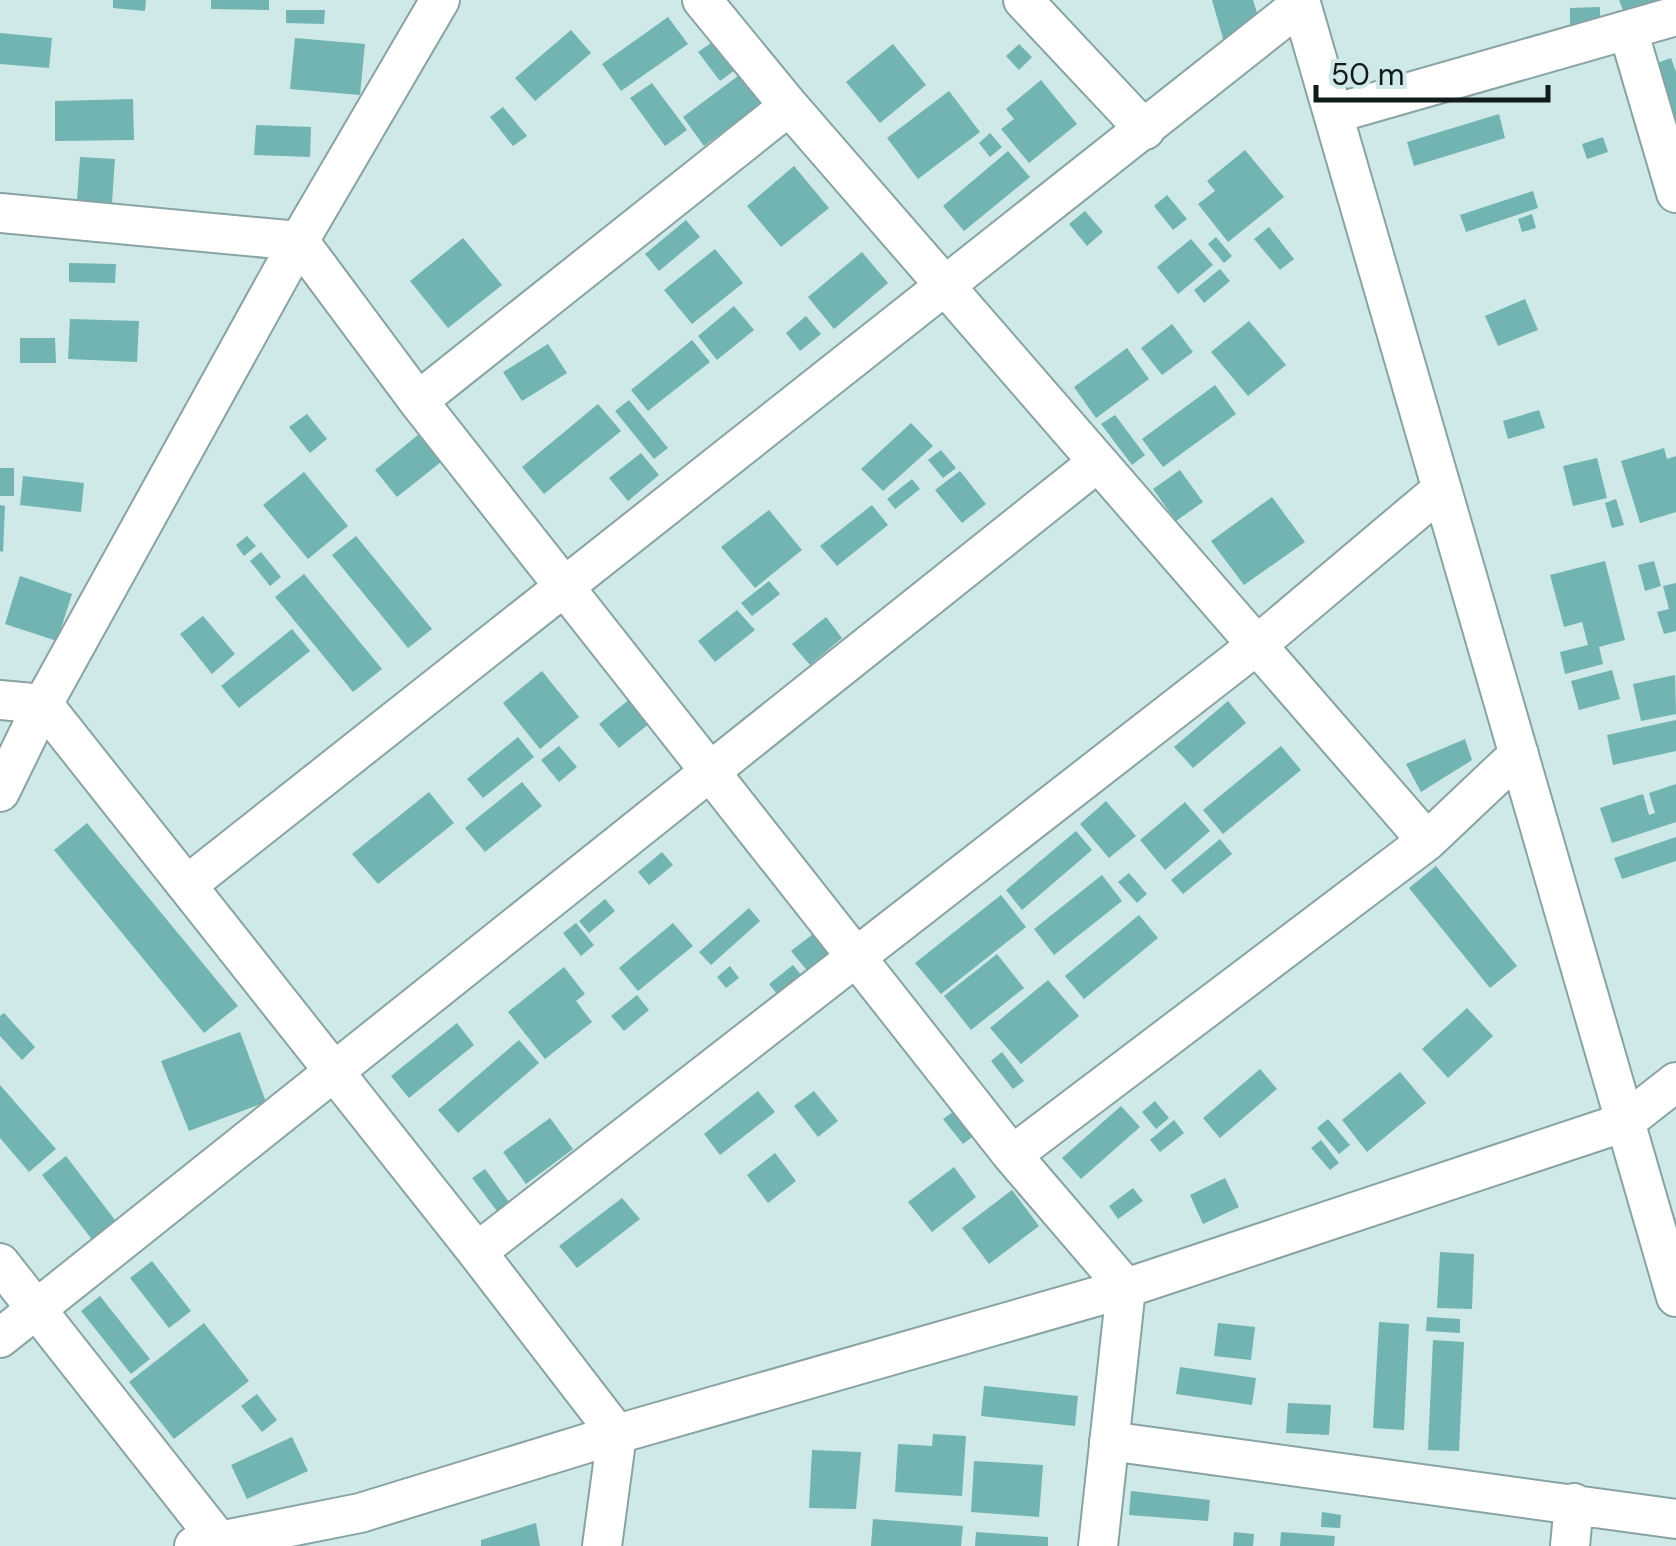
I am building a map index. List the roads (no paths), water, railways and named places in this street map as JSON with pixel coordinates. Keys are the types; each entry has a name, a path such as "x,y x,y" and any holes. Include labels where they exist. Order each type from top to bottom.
{"street":[{"path":"0,792 42,704 298,241 440,0"},
{"path":"702,0 1427,841"},
{"path":"1023,0 1145,130"},
{"path":"187,885 1145,130 1301,2 1626,1122 1670,1255 1676,1297"},
{"path":"1333,114 1676,16"},
{"path":"1628,30 1676,193"},
{"path":"418,401 790,106"},
{"path":"0,213 298,241 564,588 1012,1155 1126,1288 1098,1546"},
{"path":"0,1338 1098,462"},
{"path":"478,1252 1257,645 1442,489"},
{"path":"0,700 42,704 478,1252 617,1434 602,1546"},
{"path":"1012,1155 1427,841 1518,754"},
{"path":"0,1263 210,1544 358,1529 617,1434 1126,1288 1626,1122 1676,1082"},
{"path":"1110,1441 1676,1519"},
{"path":"1570,1546 1574,1504"}]}
